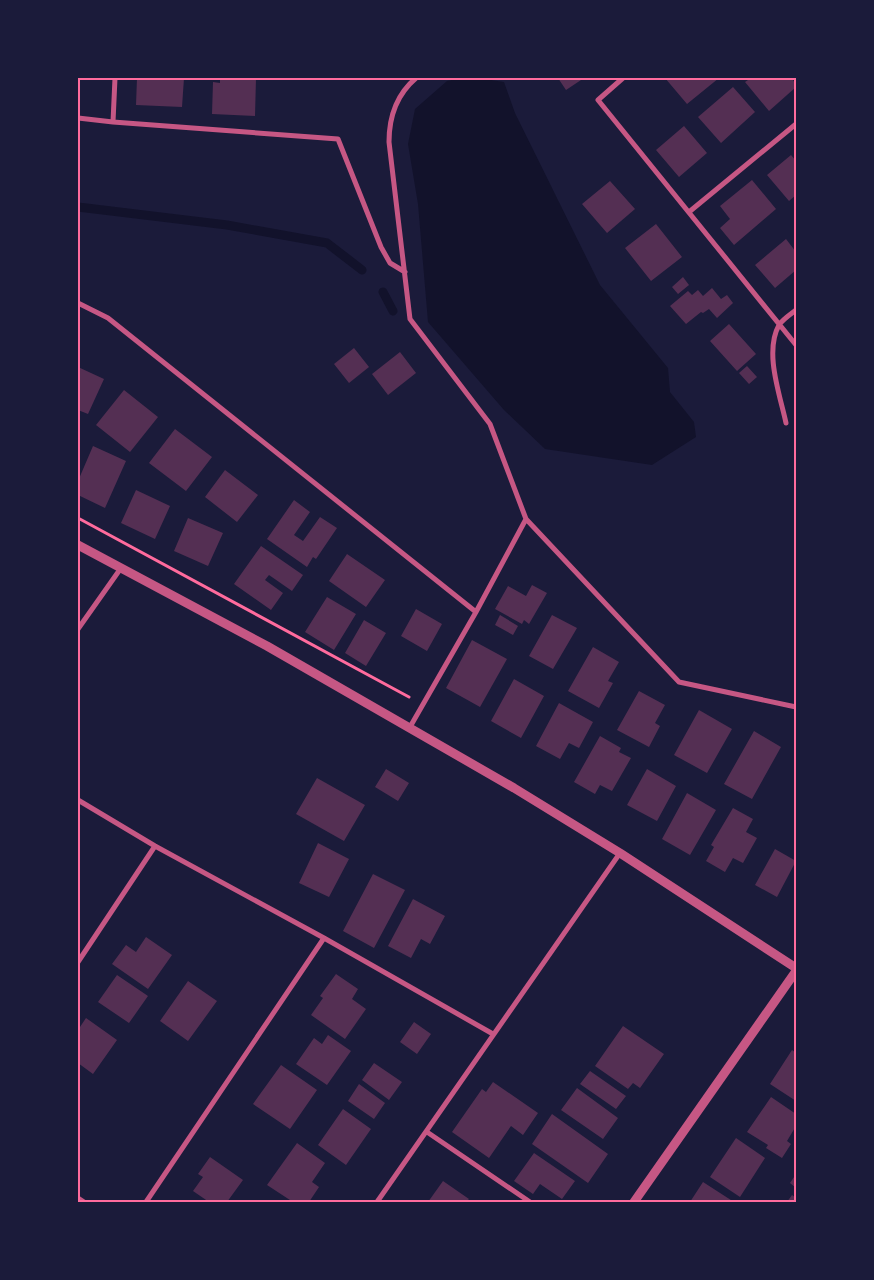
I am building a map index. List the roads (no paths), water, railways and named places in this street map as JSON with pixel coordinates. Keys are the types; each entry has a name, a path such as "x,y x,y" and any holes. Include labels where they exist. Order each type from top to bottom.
{"street":[{"path":"113,122 115,78"},
{"path":"416,78 395,106 389,130 410,318 490,424 526,519 679,682 796,707"},
{"path":"623,78 598,100 796,345"},
{"path":"78,118 338,138 381,247 390,262 405,272"},
{"path":"689,212 796,124"},
{"path":"78,303 108,318 476,612"},
{"path":"786,423 773,364 773,342 780,324 796,310"},
{"path":"410,727 476,612 526,519"},
{"path":"78,545 267,646 514,788 620,853 796,970 634,1202"},
{"path":"78,629 122,567"},
{"path":"78,800 155,846 324,938 493,1034"},
{"path":"78,962 155,846"},
{"path":"377,1202 620,853"},
{"path":"146,1202 324,938"},
{"path":"427,1132 530,1202"},
{"path":"78,1198 84,1202"}],"waterway":[{"path":"78,207 227,225 327,243 362,270"},
{"path":"383,292 393,311"}]}
